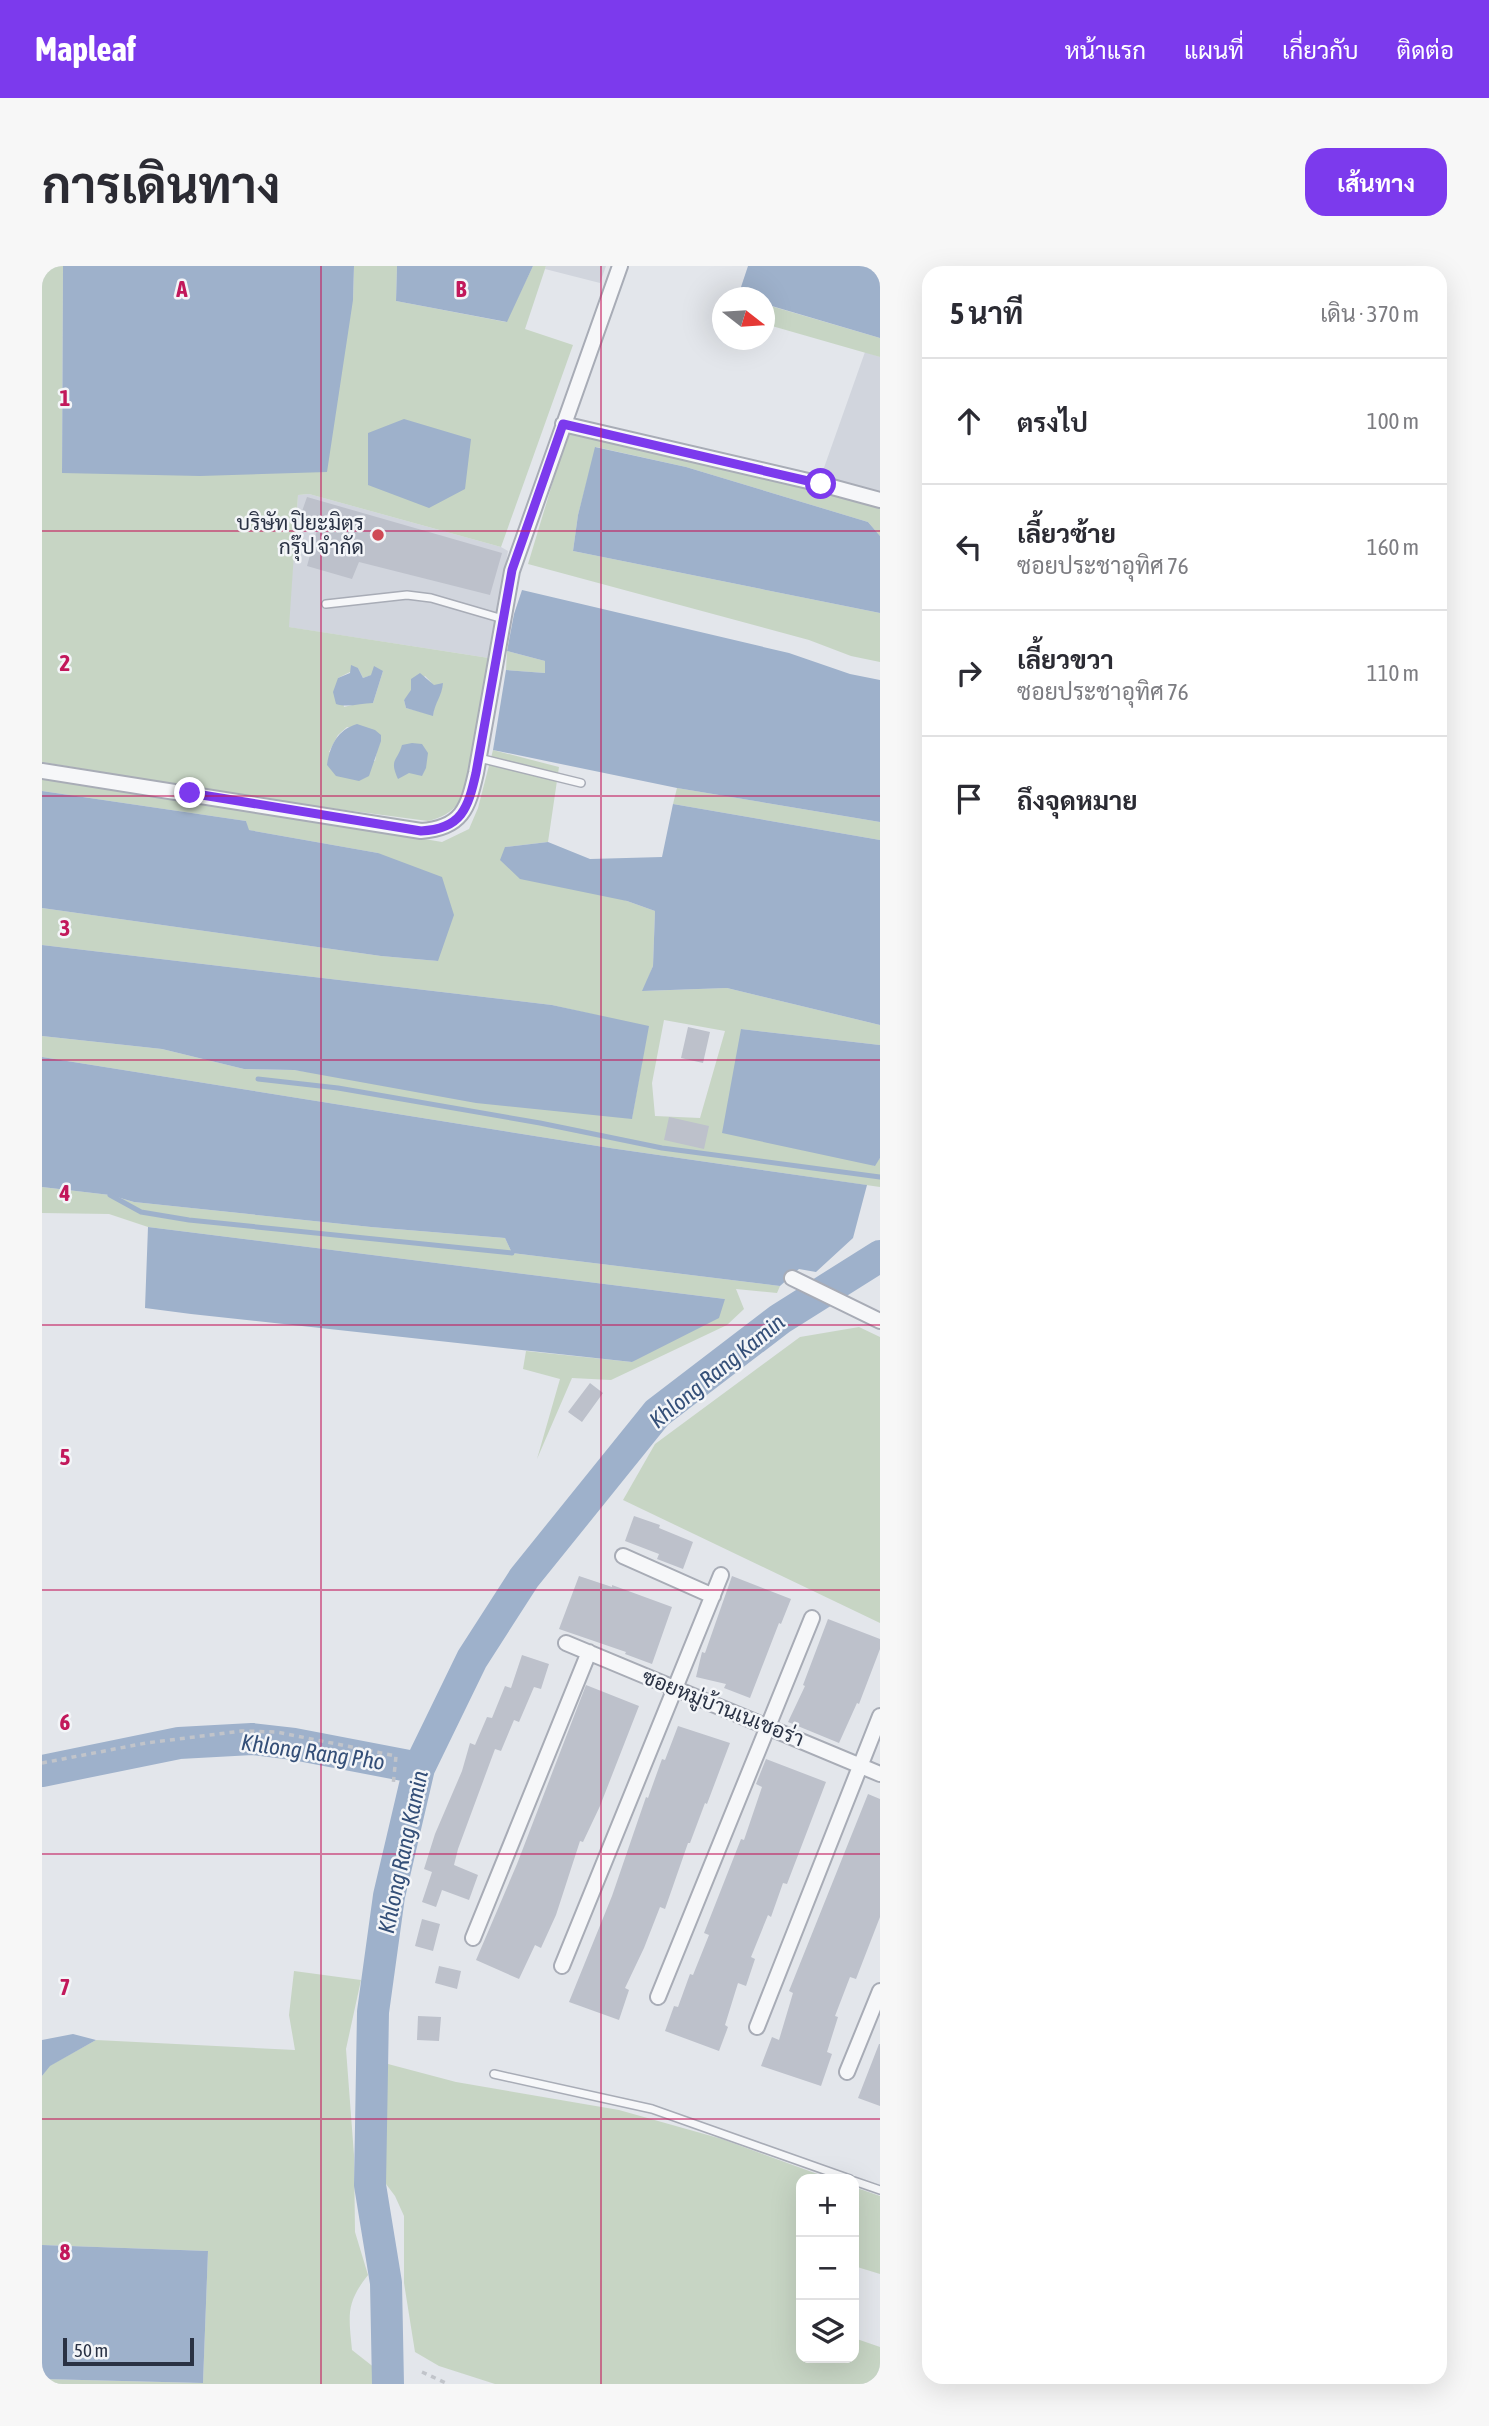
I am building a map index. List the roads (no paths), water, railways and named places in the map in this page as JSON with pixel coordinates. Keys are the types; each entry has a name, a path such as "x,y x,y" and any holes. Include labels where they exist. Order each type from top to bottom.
{"street":[{"path":"42,771 421,831 436,830 460,816 471,798 512,570 620,266"},
{"path":"563,424 880,500"},
{"path":"792,1278 879,1320"},
{"path":"623,1556 713,1595"},
{"path":"562,1966 722,1575"},
{"path":"658,1997 812,1618"},
{"name":"ซอยหมู่บ้านเนเชอร่า","path":"566,1643 880,1774"},
{"path":"473,1938 589,1652"},
{"path":"757,2027 880,1716"},
{"path":"847,2072 880,1991"}],"lane":[{"path":"326,604 407,595 431,598 503,619"},
{"path":"479,758 581,783"},
{"path":"494,2074 652,2109 835,2174"},
{"path":"859,2182 880,2190"}],"water":[{"path":"63,266 354,266 353,300 327,472 200,476 62,473"},
{"path":"397,266 533,266 507,322 396,301"},
{"path":"748,266 880,266 880,338 775,307 775,287 741,287"},
{"path":"404,419 471,439 465,489 429,508 368,485 368,433"},
{"path":"595,447 686,467 868,522 880,536 880,613 573,551 578,515"},
{"path":"522,590 789,653 850,674 880,680 880,822 677,788 493,750 506,670 545,673 545,661 507,651"},
{"path":"351,665 358,668 363,678 371,675 374,666 383,671 373,703 336,704 333,692 338,678 350,673"},
{"path":"420,673 434,685 443,683 433,716 406,708 404,700 411,690 411,679"},
{"path":"357,724 381,735 369,776 359,781 336,776 327,765 336,740 344,730"},
{"path":"422,744 428,753 426,768 422,776 409,773 398,779 394,768 395,761 402,745"},
{"path":"42,791 246,821 249,830 378,853 442,877 454,915 438,961 381,956 42,908"},
{"path":"673,804 880,840 880,1025 727,988 642,991 653,966 655,911 627,901 520,879 500,860 505,847 548,842 590,859 662,857"},
{"path":"42,945 552,1005 649,1026 632,1119 476,1103 294,1070 244,1069 162,1049 42,1036"},
{"path":"741,1029 880,1045 880,1158 875,1166 722,1133"},
{"path":"42,1057 610,1148 867,1185 853,1238 816,1272 799,1269 780,1286 512,1253 505,1238 134,1202 110,1195 42,1187"},
{"path":"148,1227 725,1299 719,1318 632,1362 191,1314 145,1308"},
{"path":"73,2034 96,2040 50,2066 42,2076 42,2040"},
{"path":"42,2245 208,2251 203,2383 42,2379"}],"waterway":[{"path":"258,1079 338,1088 540,1123 662,1148 880,1177"},
{"path":"110,1195 141,1212 189,1220 512,1253"},
{"name":"Khlong Rang Kamin","path":"388,2384 386,2283 370,2185 373,2012 389,1896 419,1768 472,1659 524,1578 657,1413 780,1319 880,1256"},
{"name":"Khlong Rang Pho","path":"42,1771 179,1743 252,1739 294,1744 419,1768"}],"place":[{"name":"บริษัท ปิยะมิตร กรุ๊ป จำกัด","path":"378,535"}]}
